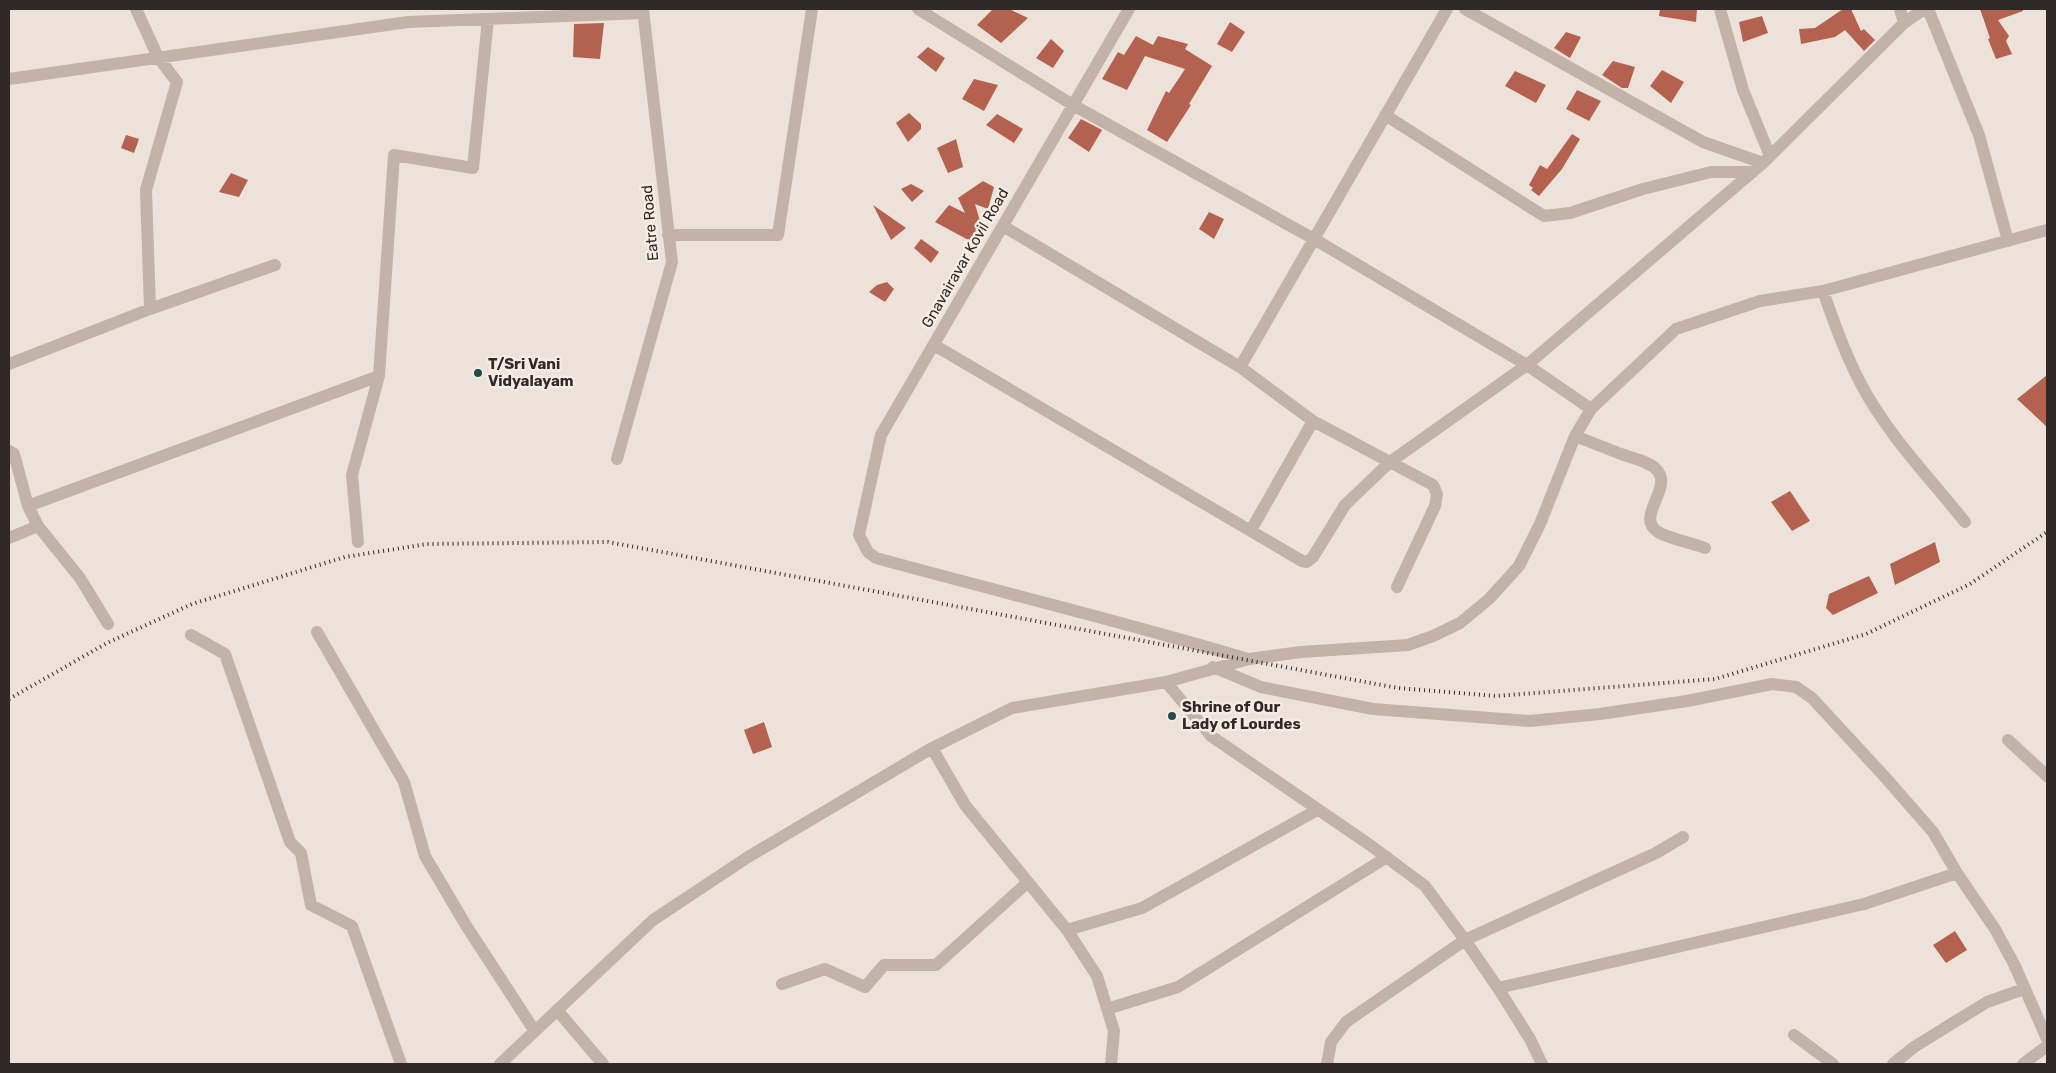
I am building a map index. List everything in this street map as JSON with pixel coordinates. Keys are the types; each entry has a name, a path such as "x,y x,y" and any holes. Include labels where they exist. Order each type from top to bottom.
{"street":[{"path":"136,9 158,57 177,82 146,190 150,309"},
{"path":"668,235 778,235 812,9"},
{"path":"918,9 1073,105 1314,239 1527,365 1591,409"},
{"name":"Gnavairavar Kovil Road","path":"1129,9 881,435 859,535 868,552 876,558 1053,604 1248,659"},
{"path":"1240,367 1447,9"},
{"path":"1465,9 1703,142 1762,164"},
{"path":"1720,9 1762,164"},
{"path":"1900,9 1904,23"},
{"path":"934,345 1302,561 1307,562 1313,557 1344,505 1390,462 1527,365 1762,164 1904,23 1924,9"},
{"path":"1928,9 1978,136 2008,241"},
{"path":"9,79 408,22 643,11"},
{"name":"Eatre Road","path":"617,459 672,262 643,11"},
{"path":"358,542 352,475 378,376 394,155 473,168 488,19"},
{"path":"1385,116 1544,216 1570,213 1643,189 1711,172 1762,164"},
{"path":"1003,226 1240,367 1313,422 1433,485 1437,494 1436,506 1397,587"},
{"path":"500,1064 653,920 748,857 932,748 1012,708 1166,682 1248,659 1301,652 1408,644 1433,636 1460,623 1489,599 1519,566 1540,524 1575,436 1591,409 1676,329 1760,301 1823,291 2047,230"},
{"path":"9,364 150,309 275,265"},
{"path":"1823,291 1841,340 1861,384 1888,427 1965,522"},
{"path":"28,506 378,376"},
{"path":"1251,530 1313,422"},
{"path":"1575,436 1643,462 1656,469 1660,476 1661,486 1650,517 1652,526 1658,532 1706,548"},
{"path":"9,451 14,454 28,506 38,526 80,578 108,624"},
{"path":"9,538 38,526"},
{"path":"317,632 404,782 425,856 467,927 534,1030"},
{"path":"191,635 225,654 290,842 301,853 311,905 352,926 401,1064"},
{"path":"1213,668 1261,687 1373,708 1530,721 1600,714 1687,701 1772,684 1796,687 1812,698 1884,776 1932,832 1957,874 1995,929 2047,1039"},
{"path":"1166,682 1211,736 1388,857 1425,886 1466,940 1498,988 1530,1039 1542,1064"},
{"path":"2008,740 2047,776"},
{"path":"932,748 965,805 1067,930 1097,976 1114,1031 1111,1064"},
{"path":"1067,930 1142,908 1317,810"},
{"path":"1327,1064 1331,1042 1346,1022 1466,940 1656,853 1683,837"},
{"path":"1107,1009 1178,987 1388,857"},
{"path":"1498,988 1864,904 1957,874"},
{"path":"782,984 825,969 866,987 884,965 936,966 1028,882"},
{"path":"1893,1064 1914,1047 1987,1002 2024,989"},
{"path":"557,1010 603,1064"},
{"path":"1794,1035 1833,1064"},
{"path":"2022,1064 2047,1046"}],"building":[{"path":"993,9 1009,9 1028,18 1001,43 977,25"},
{"path":"1660,9 1697,9 1696,22 1659,16"},
{"path":"1843,9 1851,9 1861,31 1864,29 1875,40 1864,51 1845,30 1835,37 1801,44 1799,29 1815,28"},
{"path":"1980,9 2023,9 2023,11 1998,20 2009,36 2006,41 2012,54 1996,59 1988,39 1990,38"},
{"path":"1762,16 1768,33 1743,42 1739,22"},
{"path":"1230,22 1245,32 1232,52 1217,44"},
{"path":"604,23 600,59 573,57 574,24"},
{"path":"1566,32 1581,37 1570,58 1554,48"},
{"path":"1136,36 1153,45 1158,36 1188,44 1185,49 1212,66 1189,104 1191,105 1167,142 1147,130 1166,91 1169,93 1185,69 1145,56 1127,90 1102,79 1118,52 1124,55"},
{"path":"1051,39 1064,51 1053,68 1036,58"},
{"path":"928,47 945,58 936,72 917,57"},
{"path":"1613,61 1635,67 1628,88 1622,88 1602,75"},
{"path":"1662,70 1684,82 1671,103 1650,86"},
{"path":"1515,71 1546,85 1536,103 1505,86"},
{"path":"974,79 998,85 984,111 962,99"},
{"path":"1577,90 1601,101 1589,121 1566,109"},
{"path":"909,113 921,124 921,129 908,142 896,123"},
{"path":"997,114 1023,129 1014,143 986,125"},
{"path":"1081,119 1102,130 1089,152 1068,138"},
{"path":"1572,134 1580,139 1562,169 1539,196 1531,190 1533,188 1529,185 1540,165 1547,169"},
{"path":"126,135 139,139 134,153 121,148"},
{"path":"956,139 963,167 948,173 937,148"},
{"path":"231,173 248,180 239,197 219,192"},
{"path":"983,181 994,187 988,209 975,204 984,235 975,237 972,242 935,222 949,205 965,213 958,198"},
{"path":"911,184 924,191 912,202 901,189"},
{"path":"873,205 906,228 891,240"},
{"path":"1209,212 1224,219 1214,239 1199,229"},
{"path":"921,239 939,252 931,263 914,248"},
{"path":"887,282 894,289 885,302 869,292 877,285"},
{"path":"2047,375 2047,427 2017,399"},
{"path":"1790,491 1810,521 1792,531 1771,502"},
{"path":"1935,542 1940,562 1895,585 1890,564"},
{"path":"1869,576 1878,593 1833,615 1826,608 1829,594"},
{"path":"764,722 772,747 753,754 744,730"},
{"path":"1955,931 1967,950 1946,963 1933,945"}],"railway":[{"path":"9,699 107,643 192,604 345,557 427,544 608,542 1398,688 1496,696 1715,679 1866,634 1970,584 2047,532"}],"place":[{"name":"T/Sri Vani Vidyalayam","path":"478,373"},
{"name":"Shrine of Our Lady of Lourdes","path":"1172,716"}]}
